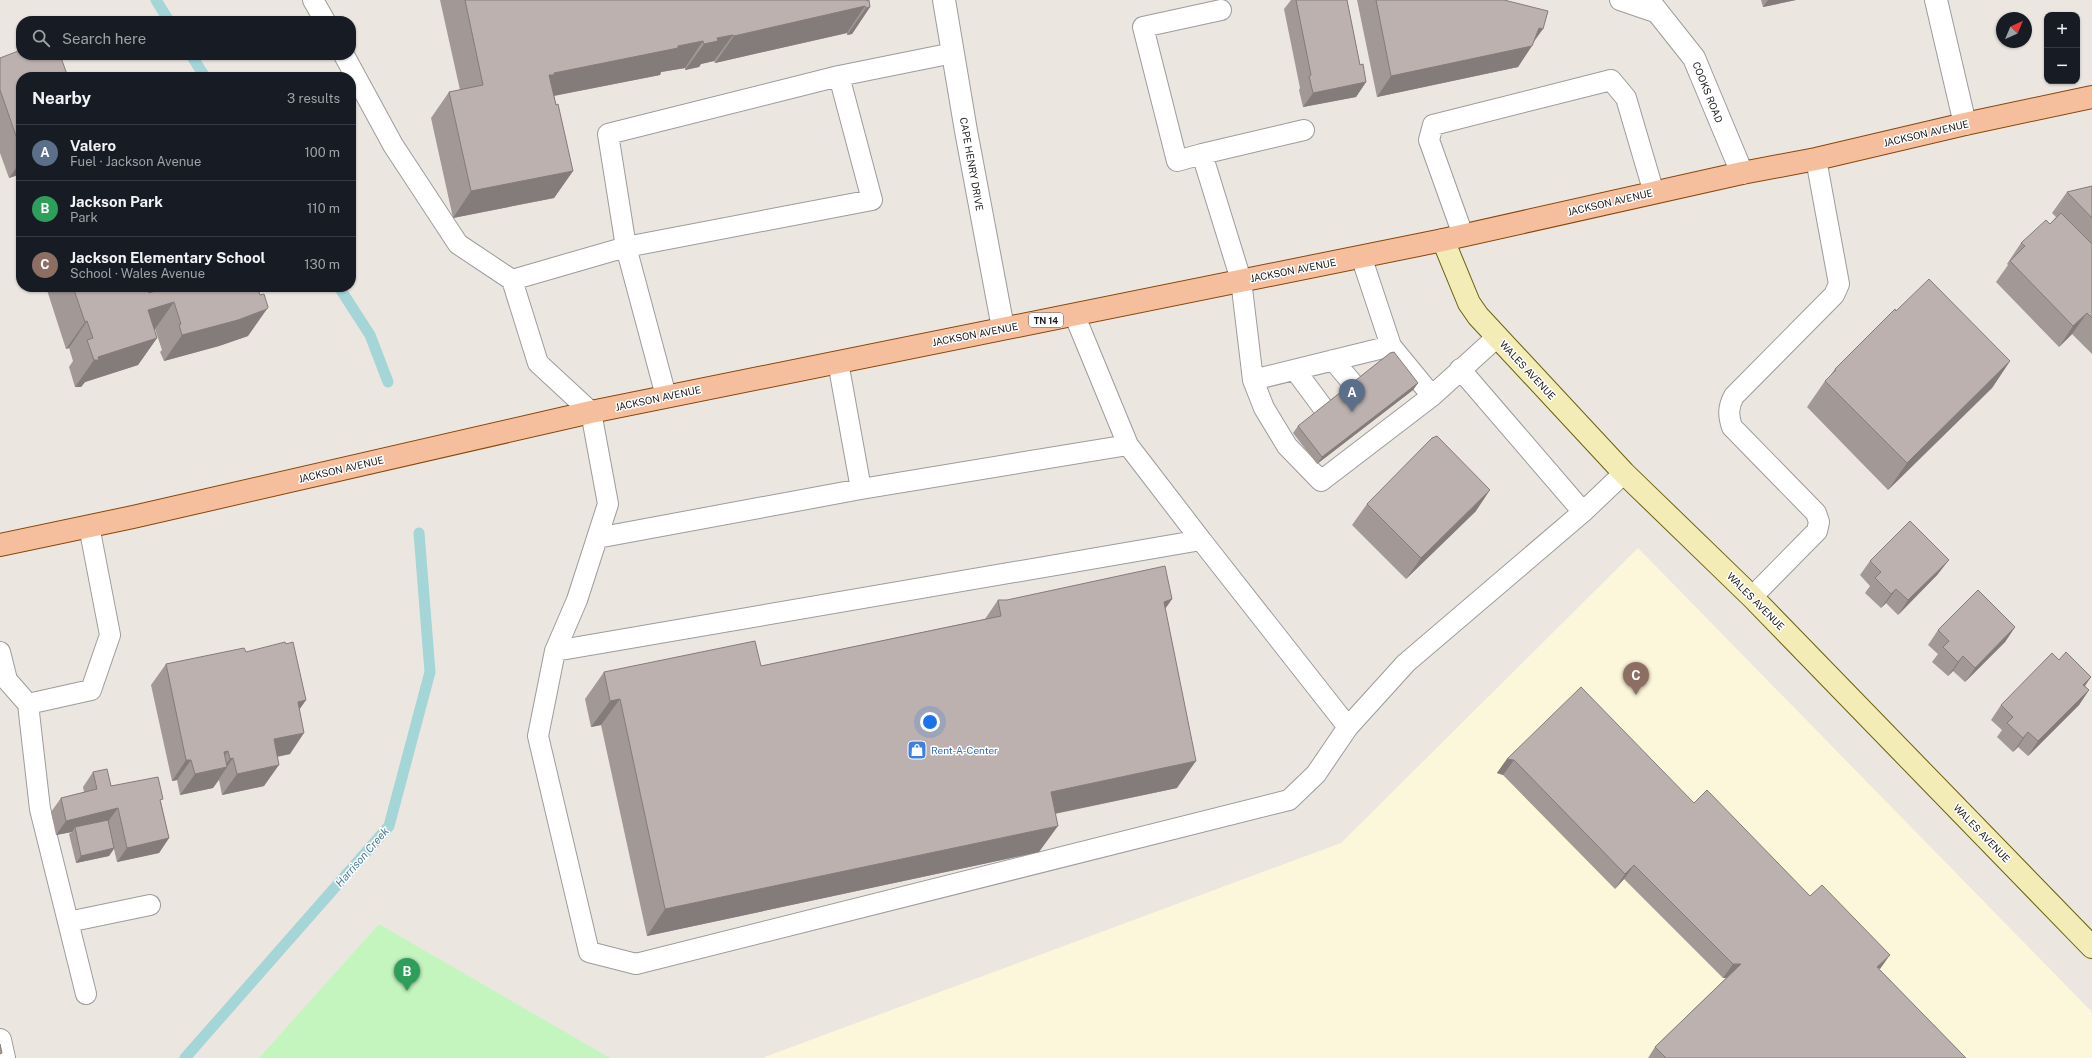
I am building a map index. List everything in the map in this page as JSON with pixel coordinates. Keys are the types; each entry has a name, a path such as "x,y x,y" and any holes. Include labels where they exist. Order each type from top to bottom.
{"main road":[{"name":"JACKSON AVENUE","path":"0,545 90,526 591,412 1453,237 1816,159 1965,124 2092,97"},
{"name":"WALES AVENUE","path":"1453,237 1469,303 1478,316 1624,473 1752,597 2092,947"}],"street":[{"name":"CAPE HENRY DRIVE","path":"944,0 1003,328"},
{"path":"1936,0 1965,124"},
{"name":"COOKS ROAD","path":"1653,6 1694,58 1742,174"},
{"path":"0,1040 4,1058"}],"lane":[{"path":"313,0 322,16"},
{"path":"1620,0 1653,6"},
{"path":"1221,10 1143,27 1177,161 1304,130"},
{"path":"666,396 626,247 608,134 839,76 953,53"},
{"path":"347,60 353,72"},
{"path":"512,280 626,247 872,200 839,76"},
{"path":"356,78 392,145 458,244 512,280 538,363 591,412 608,504 577,600 555,651 538,736 590,952 636,964 1289,800 1316,774 1348,727 1406,663 1583,512 1624,473"},
{"path":"1453,237 1429,140 1433,125 1612,80 1626,98 1654,193"},
{"path":"1202,154 1241,280 1253,380 1264,408 1287,446 1321,481 1354,446 1384,422 1432,396 1497,336"},
{"path":"1752,597 1817,530 1819,522 1816,513 1732,427 1729,416 1729,405 1734,396 1834,295 1840,284 1816,159"},
{"path":"1361,256 1392,346 1432,396"},
{"path":"1074,314 1128,445 1348,727"},
{"path":"1253,380 1392,346"},
{"path":"1334,360 1354,385"},
{"path":"838,362 861,489"},
{"path":"1460,369 1583,512"},
{"path":"1295,370 1324,409"},
{"path":"597,538 861,489 1128,445"},
{"path":"28,704 90,690 110,635 90,526"},
{"path":"555,651 1201,540"},
{"path":"0,652 7,680 28,704 40,809 86,994"},
{"path":"68,922 150,905"}],"shaded area":[{"path":"1638,548 2092,1012 2092,1058 762,1058 1341,843"}],"green space":[{"path":"379,924 610,1058 259,1058"}],"building":[{"path":"465,0 869,0 870,7 866,8 865,6 734,36 717,38 718,41 704,44 703,41 678,46 678,48 549,75 556,105 558,104 573,171 471,191 449,92 483,85"},
{"path":"1296,0 1347,0 1360,65 1363,64 1366,82 1313,93 1309,76 1311,75"},
{"path":"1376,0 1504,0 1548,11 1543,29 1539,28 1532,46 1391,76"},
{"path":"16,52 16,60 62,60 66,72 16,72 16,136 0,90 0,58"},
{"path":"2092,186 2092,218 2067,192"},
{"path":"2061,213 2092,244 2092,318 2087,313 2073,326 2010,261 2025,246 2021,243 2046,220 2050,224"},
{"path":"1929,279 2010,361 1907,463 1825,381 1895,309 1896,311"},
{"path":"75,292 259,292 260,295 264,294 268,307 267,309 238,320 182,335 179,325 181,324 174,302 148,310 157,338 98,357 99,360 94,360 87,340 93,338 87,321 85,322"},
{"path":"1394,352 1418,383 1322,457 1298,426 1390,353"},
{"path":"1437,436 1490,490 1421,558 1367,504 1432,438"},
{"path":"1910,521 1949,560 1908,600 1896,589 1891,594 1875,578 1881,572 1870,561"},
{"path":"1165,566 1172,599 1164,602 1196,761 1051,792 1058,826 665,909 620,699 610,701 604,672 755,641 761,666 1001,616 998,600 1007,600"},
{"path":"1978,590 2015,627 1975,668 1963,656 1958,662 1943,647 1949,641 1938,630"},
{"path":"285,642 286,644 293,642 306,700 298,702 304,733 274,739 279,765 237,774 233,758 230,759 228,751 224,752 227,767 195,774 191,760 186,760 166,664 244,648 246,652"},
{"path":"2066,652 2091,677 2083,685 2089,690 2038,741 2028,732 2023,738 2007,723 2013,717 2001,705 2052,653 2059,660"},
{"path":"1581,687 1694,803 1707,790 1810,896 1822,885 1890,955 1877,967 1966,1058 1666,1058 1655,1047 1741,964 1733,964 1634,865 1625,874 1514,760 1507,759"},
{"path":"107,769 111,786 158,777 163,799 160,800 169,838 127,848 118,808 66,821 61,798 97,789 93,772"},
{"path":"108,820 114,848 81,856 75,827"}],"waterway":[{"name":"Harrison Creek","path":"156,0 166,16"},
{"name":"Harrison Creek","path":"194,60 202,72"},
{"name":"Harrison Creek","path":"342,292 370,335 388,382"},
{"name":"Harrison Creek","path":"185,1058 389,826 430,672 419,533"}],"place":[{"name":"Valero","path":"1352,412"},
{"name":"Jackson Elementary School","path":"1636,695"},
{"name":"Rent-A-Center","path":"917,750"},
{"name":"Jackson Park","path":"407,991"}]}
